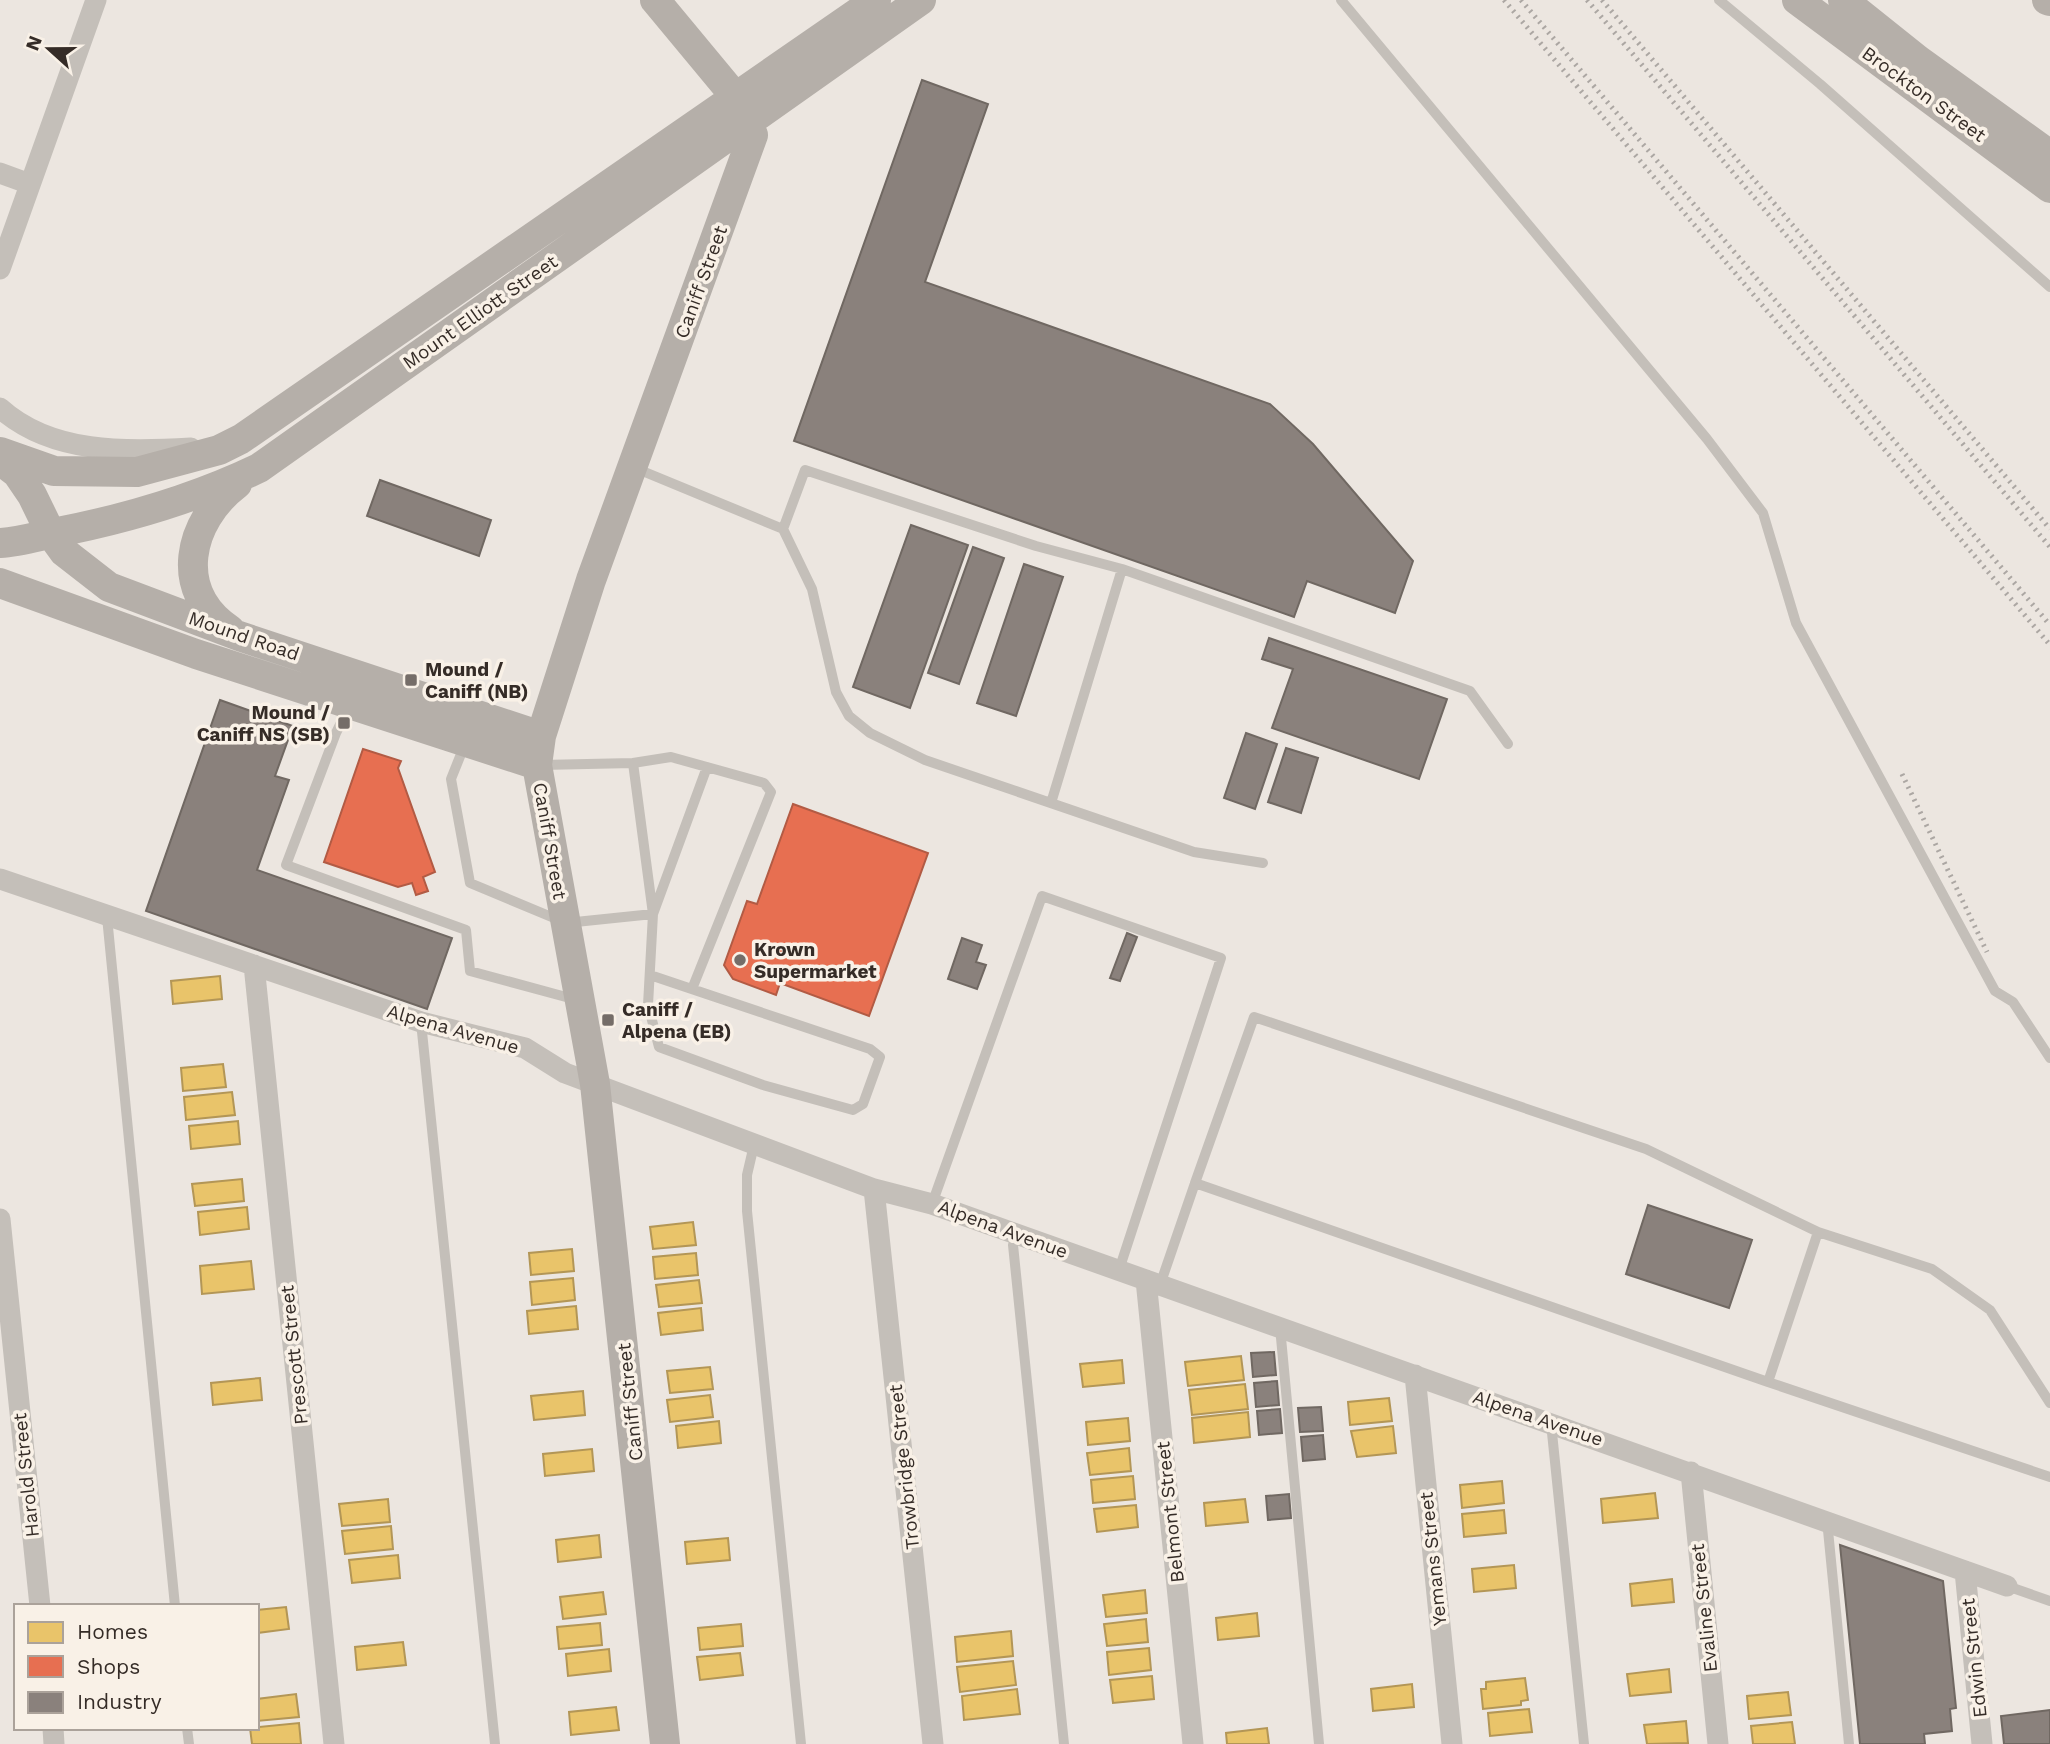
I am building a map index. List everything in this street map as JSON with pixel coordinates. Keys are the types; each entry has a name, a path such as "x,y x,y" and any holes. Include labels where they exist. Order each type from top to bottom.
{"street":[{"path":"0,269 96,0"},
{"name":"Caniff Street","path":"655,0 738,100 753,135 591,580 541,736 537,765 596,1084 665,1744"},
{"name":"Mount Elliott Street","path":"0,543 103,524 162,508 214,489 259,468 634,188 876,0"},
{"name":"Mount Elliott Street","path":"0,452 54,471 137,472 219,450 241,439 634,188 921,0"},
{"name":"Brockton Street","path":"1797,0 2050,188"},
{"name":"Brockton Street","path":"1843,0 1919,60 2050,155"},
{"path":"0,173 30,184"},
{"path":"0,408 38,435 89,446 160,450 241,439"},
{"name":"Mound Road","path":"0,460 17,473 32,495 51,534 78,565 109,587 239,636 541,736"},
{"path":"239,636 221,624 204,603 194,579 193,553 203,519 232,488 259,468"},
{"name":"Mound Road","path":"0,583 196,654 537,765"},
{"name":"Alpena Avenue","path":"0,879 421,1022 525,1048 565,1073 874,1189 932,1204 2007,1586"},
{"name":"Prescott Street","path":"254,965 334,1744"},
{"name":"Trowbridge Street","path":"874,1189 933,1744"},
{"name":"Harold Street","path":"0,1219 40,1604"},
{"name":"Belmont Street","path":"1153,1283 1193,1744"},
{"name":"Yemans Street","path":"1415,1375 1452,1744"},
{"name":"Evaline Street","path":"1691,1472 1718,1744"},
{"name":"Edwin Street","path":"1965,1571 1982,1744"}],"lane":[{"path":"1341,0 1707,439 1763,513 1796,623 1995,991 2013,1002 2050,1058"},
{"path":"1719,0 1821,84 2050,287"},
{"path":"632,467 783,529 812,589 836,692 849,716 870,733 925,760 1194,852 1263,863"},
{"path":"783,529 805,470 1036,546 1122,569 1471,691 1508,744"},
{"path":"1051,803 1122,569"},
{"path":"350,704 336,733 286,864 466,930 470,971 580,1001"},
{"path":"466,742 451,779 470,883 566,923 653,914"},
{"path":"537,765 634,764 671,757 764,783 771,792 692,989"},
{"path":"634,764 653,914 648,1005 659,1047 763,1085 853,1111 863,1104 880,1057 870,1049 650,975"},
{"path":"653,914 707,767"},
{"path":"932,1204 1042,896 1174,940 1221,958 1119,1270"},
{"path":"107,917 175,1604"},
{"path":"1153,1283 1195,1183 1254,1017 1646,1149 1818,1232 1932,1269 1990,1310 2050,1403"},
{"path":"421,1022 495,1744"},
{"path":"754,1145 747,1175 747,1211 801,1744"},
{"path":"1195,1183 2050,1477"},
{"path":"1768,1382 1818,1232"},
{"path":"1016,1234 1013,1245 1064,1744"},
{"path":"1280,1327 1319,1744"},
{"path":"1552,1423 1584,1744"},
{"path":"1827,1520 1849,1744"},
{"path":"2007,1586 2050,1601"}],"building: Homes":[{"path":"220,976 222,999 173,1004 171,981"},
{"path":"223,1064 226,1087 183,1091 181,1068"},
{"path":"232,1092 235,1115 186,1120 184,1097"},
{"path":"238,1121 240,1144 191,1149 189,1126"},
{"path":"242,1179 244,1201 195,1206 192,1184"},
{"path":"247,1207 249,1229 200,1235 198,1212"},
{"path":"693,1222 696,1245 653,1249 650,1227"},
{"path":"572,1249 574,1271 531,1275 529,1253"},
{"path":"696,1253 698,1275 655,1279 653,1257"},
{"path":"251,1261 254,1289 202,1294 200,1266"},
{"path":"573,1278 575,1300 532,1305 530,1282"},
{"path":"699,1280 702,1303 659,1307 656,1285"},
{"path":"576,1306 578,1329 529,1334 527,1311"},
{"path":"701,1308 703,1330 661,1335 658,1313"},
{"path":"1241,1356 1244,1380 1188,1386 1185,1362"},
{"path":"1122,1360 1124,1383 1083,1387 1080,1364"},
{"path":"710,1367 713,1389 670,1393 667,1371"},
{"path":"260,1378 262,1400 213,1405 211,1383"},
{"path":"1245,1384 1248,1409 1192,1415 1189,1390"},
{"path":"583,1391 585,1415 534,1420 531,1396"},
{"path":"710,1395 713,1417 670,1422 667,1400"},
{"path":"1389,1398 1392,1421 1350,1425 1348,1402"},
{"path":"1248,1412 1250,1437 1194,1443 1192,1418"},
{"path":"1128,1418 1130,1441 1088,1445 1086,1422"},
{"path":"719,1421 721,1443 678,1448 676,1426"},
{"path":"1393,1426 1396,1453 1357,1457 1351,1431"},
{"path":"1129,1448 1131,1471 1090,1475 1087,1453"},
{"path":"592,1449 594,1471 545,1476 543,1454"},
{"path":"1133,1476 1135,1499 1093,1503 1091,1480"},
{"path":"1502,1481 1504,1503 1462,1508 1460,1485"},
{"path":"1655,1493 1658,1518 1603,1523 1601,1499"},
{"path":"388,1499 390,1522 342,1526 339,1504"},
{"path":"1245,1499 1248,1522 1206,1526 1204,1503"},
{"path":"1136,1505 1138,1527 1097,1532 1094,1509"},
{"path":"1504,1510 1506,1533 1464,1537 1462,1514"},
{"path":"391,1526 393,1549 345,1554 342,1531"},
{"path":"599,1535 601,1557 558,1562 556,1540"},
{"path":"728,1538 730,1560 687,1564 685,1542"},
{"path":"398,1555 400,1578 352,1583 349,1560"},
{"path":"1514,1565 1516,1588 1474,1592 1472,1569"},
{"path":"1672,1579 1674,1602 1632,1606 1630,1584"},
{"path":"1145,1590 1147,1613 1106,1617 1103,1595"},
{"path":"603,1592 606,1614 563,1619 560,1597"},
{"path":"286,1607 289,1629 259,1633 259,1610"},
{"path":"1257,1613 1259,1636 1218,1640 1216,1618"},
{"path":"1146,1619 1148,1642 1107,1646 1104,1624"},
{"path":"600,1623 602,1645 559,1649 557,1627"},
{"path":"741,1624 743,1646 700,1650 698,1628"},
{"path":"1011,1631 1013,1656 957,1662 955,1637"},
{"path":"403,1642 406,1665 357,1670 355,1647"},
{"path":"1149,1648 1151,1670 1109,1675 1107,1652"},
{"path":"609,1649 611,1671 568,1676 566,1654"},
{"path":"740,1653 743,1675 700,1680 697,1657"},
{"path":"1013,1661 1016,1685 960,1692 957,1667"},
{"path":"1669,1669 1671,1692 1630,1696 1627,1674"},
{"path":"1152,1676 1154,1699 1113,1703 1110,1680"},
{"path":"1525,1678 1528,1700 1521,1701 1521,1705 1483,1709 1481,1689 1486,1689 1486,1682"},
{"path":"1412,1684 1414,1707 1373,1711 1371,1689"},
{"path":"1017,1689 1020,1714 964,1720 962,1696"},
{"path":"1788,1692 1791,1715 1749,1719 1747,1696"},
{"path":"296,1694 299,1717 259,1721 259,1699"},
{"path":"616,1707 619,1730 571,1735 569,1712"},
{"path":"1529,1709 1532,1732 1490,1736 1488,1713"},
{"path":"1686,1721 1688,1743 1647,1744 1644,1725"},
{"path":"1792,1722 1795,1744 1753,1744 1751,1726"},
{"path":"299,1723 301,1744 252,1744 250,1730 259,1730 259,1727"},
{"path":"1267,1728 1269,1744 1227,1744 1226,1733"}],"building: Shops":[{"path":"363,749 401,761 398,768 435,872 423,877 428,891 416,895 412,883 398,887 324,862"},
{"path":"793,804 928,853 869,1016 780,983 776,995 733,979 724,965 747,901 757,904"}],"building: Industry":[{"path":"922,80 988,104 925,282 1270,404 1313,444 1413,561 1395,613 1307,581 1294,617 794,441"},
{"path":"380,480 491,520 479,556 367,516"},
{"path":"911,525 968,545 910,708 853,687"},
{"path":"973,547 1004,558 959,684 928,673"},
{"path":"1024,564 1063,577 1016,716 977,703"},
{"path":"1269,638 1447,699 1419,779 1272,728 1293,669 1262,659"},
{"path":"220,700 293,726 275,776 289,780 257,870 452,938 427,1009 146,911"},
{"path":"1246,733 1277,744 1255,809 1224,798"},
{"path":"1286,748 1318,758 1301,813 1268,802"},
{"path":"1127,933 1137,937 1120,981 1110,978"},
{"path":"962,938 982,945 976,962 986,965 977,989 948,979"},
{"path":"1648,1205 1752,1240 1729,1308 1626,1274"},
{"path":"1274,1352 1276,1375 1253,1377 1251,1353"},
{"path":"1277,1381 1279,1405 1256,1407 1254,1383"},
{"path":"1321,1407 1323,1431 1300,1432 1298,1408"},
{"path":"1280,1409 1282,1433 1259,1435 1257,1411"},
{"path":"1323,1435 1325,1459 1303,1461 1301,1437"},
{"path":"1289,1494 1291,1518 1268,1520 1266,1496"},
{"path":"1840,1545 1943,1581 1956,1708 1950,1709 1952,1731 1924,1734 1925,1744 1860,1744"},
{"path":"2050,1710 2050,1744 2004,1744 2001,1716"}],"railway":[{"path":"1504,0 2050,645"},
{"path":"1521,0 2050,625"},
{"path":"1587,0 2050,547"},
{"path":"1602,0 2050,529"},
{"path":"1902,774 1987,952"}],"place":[{"name":"Mound / Caniff (NB)","path":"411,680"},
{"name":"Mound / Caniff NS (SB)","path":"344,723"},
{"name":"Krown Supermarket","path":"740,960"},
{"name":"Caniff / Alpena (EB)","path":"608,1020"}]}
